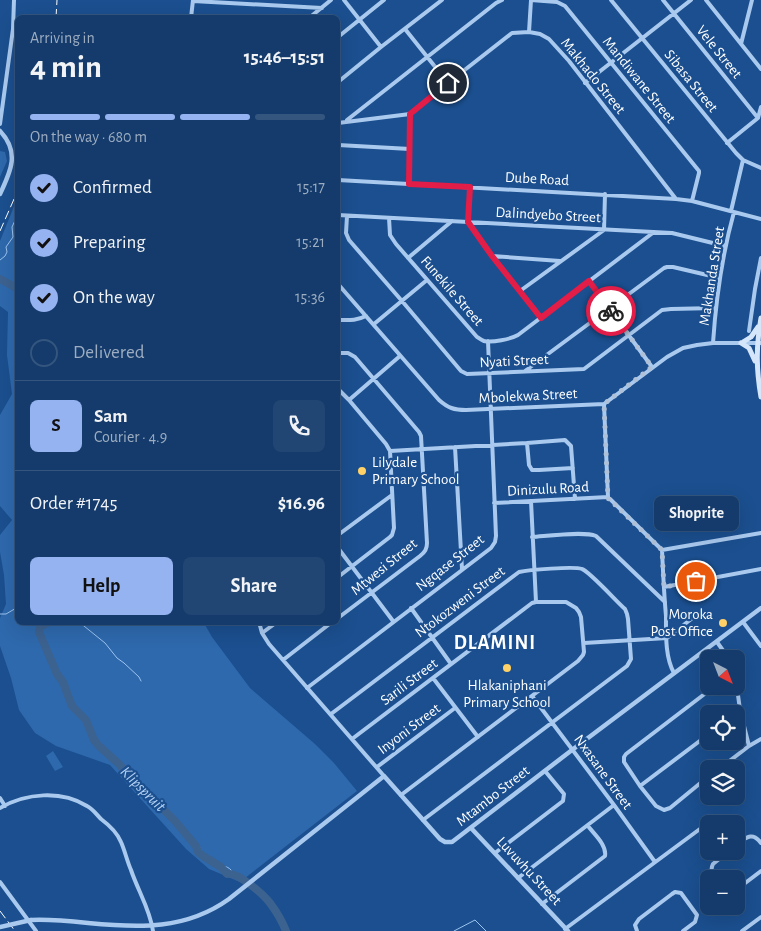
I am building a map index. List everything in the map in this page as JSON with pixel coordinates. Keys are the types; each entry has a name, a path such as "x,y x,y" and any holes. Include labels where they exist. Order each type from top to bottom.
{"main road":[{"path":"756,364 761,318"},
{"path":"760,325 751,336 742,342 752,352 756,364 761,397"}],"street":[{"path":"0,124 13,29 14,0"},
{"path":"192,15 193,0 322,8"},
{"path":"313,15 331,0"},
{"path":"344,0 381,47"},
{"path":"340,35 384,0"},
{"path":"340,80 442,0"},
{"path":"346,122 502,0"},
{"path":"340,123 410,114 512,33 528,32 531,0"},
{"name":"Mandiwane Street","path":"531,0 557,2 563,5 698,170 699,177 692,201"},
{"name":"Sibasa Street","path":"611,0 727,143 743,160 761,168"},
{"name":"Vele Street","path":"662,0 758,118"},
{"path":"585,83 691,0"},
{"path":"706,0 761,69"},
{"path":"741,44 752,0"},
{"path":"405,29 448,83"},
{"name":"Makhado Street","path":"528,32 547,37 569,61 676,199"},
{"path":"727,143 758,118 761,107"},
{"path":"362,110 365,120"},
{"path":"409,184 410,114"},
{"path":"0,131 10,144 12,156 10,171 0,194"},
{"path":"340,145 410,149"},
{"name":"Makhanda Street","path":"713,344 725,246 743,160"},
{"name":"Dube Road","path":"340,180 676,199 692,201 761,219"},
{"path":"470,187 468,222 541,318"},
{"path":"520,292 604,230 605,194"},
{"name":"Dalindyebo Street","path":"340,215 672,233 725,246"},
{"name":"Nyati Street","path":"347,216 346,233 349,240 461,371 467,374 584,369 662,310 716,308"},
{"name":"Funekile Street","path":"389,218 390,235 396,244 477,337 488,341 514,338 654,232"},
{"name":"Funekile Street","path":"408,258 452,221"},
{"path":"492,256 560,261"},
{"path":"749,331 754,289 761,258"},
{"path":"525,371 668,266 720,278"},
{"path":"374,324 427,280"},
{"path":"589,281 652,367"},
{"name":"Mbolekwa Street","path":"340,286 439,400 449,408 460,410 604,404"},
{"path":"340,320 356,320 366,316"},
{"name":"Ngqase Street","path":"307,688 491,548 495,542 488,341"},
{"path":"608,498 604,404 652,367 682,348 742,342 759,343"},
{"name":"Mtwesi Street","path":"340,353 348,353 353,356 421,436 427,548 420,556 340,616"},
{"path":"349,400 400,356"},
{"path":"340,391 390,451 394,528 392,535 340,575"},
{"path":"390,451 566,440 571,446 575,499"},
{"path":"527,443 529,465 532,470 573,468"},
{"path":"455,447 462,569"},
{"path":"340,534 392,495"},
{"name":"Dinizulu Road","path":"494,503 608,498 662,550"},
{"path":"401,795 578,661 583,655 584,643 581,617 576,608 566,602 536,602 531,501"},
{"path":"674,673 670,666 667,638 662,550 761,533"},
{"path":"532,537 593,534 665,602"},
{"path":"340,551 393,622"},
{"name":"Ntokozweni Street","path":"331,714 519,572 580,568 586,571 626,612 631,660 627,666 423,820"},
{"path":"664,587 761,569"},
{"name":"Sarili Street","path":"352,739 532,603 536,602"},
{"path":"410,608 451,664"},
{"name":"Mtambo Street","path":"260,625 262,633 269,644 423,820 440,839 447,843 454,841 761,608"},
{"path":"584,643 667,638 694,616"},
{"path":"743,622 761,646"},
{"path":"262,633 273,625"},
{"path":"283,660 328,625"},
{"path":"717,642 723,650"},
{"path":"433,678 478,737"},
{"path":"700,783 667,810 661,809 656,806 640,786 624,762 624,757 703,695"},
{"name":"Nxasane Street","path":"532,696 655,862"},
{"name":"Inyoni Street","path":"377,767 455,708"},
{"path":"745,730 749,746"},
{"path":"731,760 761,739"},
{"path":"640,786 700,741"},
{"path":"495,853 563,800 564,794 545,771"},
{"path":"0,927 31,920 51,920 153,928 202,915 224,904 384,776"},
{"path":"0,808 30,797 55,796 67,797 78,801 95,811 121,841 130,871 150,916 153,928"},
{"path":"0,798 5,806"},
{"path":"518,878 614,805"},
{"path":"542,904 605,856 604,847 588,826"},
{"name":"Luvuvhu Street","path":"471,828 566,930"},
{"path":"566,930 700,828"},
{"path":"745,840 750,837 755,837 761,843"},
{"path":"710,870 711,866 718,860"},
{"path":"745,883 761,871"},
{"path":"0,882 36,931"},
{"path":"637,931 635,926 638,920 677,892 681,893 697,915 695,922 683,931"},
{"path":"742,931 761,917"}],"shaded area":[{"path":"0,151 5,152 7,161 0,177"},
{"path":"15,204 15,625 205,625 250,688 315,744 334,763 357,791 240,882 209,869 186,849 110,765 56,746 35,733 19,710 0,646 0,618 6,604 0,535 12,520 0,506 0,415 12,394 7,355 8,312 0,306 0,241"},
{"path":"53,751 63,767 55,771 46,756"}],"waterway":[{"path":"0,260 5,256 7,252 6,247 13,237 12,227 15,220"},
{"name":"Klipspruit","path":"0,279 15,287"},
{"path":"0,614 6,614 15,609"},
{"name":"Klipspruit","path":"44,625 40,627 39,632 57,674 63,682 72,706 86,720 94,740 119,764 140,789 149,795 175,821 196,846 198,852 221,867 227,874 237,876 262,894 274,909 286,931"},
{"path":"83,625 105,643 117,658 139,677 141,681"},
{"name":"Klipspruit","path":"194,844 199,846 204,857"},
{"path":"219,866 228,867 234,874"},
{"path":"454,931 475,920 486,931"}],"railway":[{"path":"56,15 57,0"},
{"path":"0,231 15,197"},
{"path":"0,911 15,931"}],"way so far":[{"path":"611,311 652,367 604,404 608,498 662,550 664,587 696,581"}],"place":[{"name":"Lilydale Primary School","path":"362,471"},
{"name":"Shoprite","path":"696,581"},
{"name":"Moroka Post Office","path":"723,623"},
{"name":"Hlakaniphani Primary School","path":"507,668"}],"district":[{"name":"DLAMINI","path":"495,643"}],"route":[{"path":"448,83 410,114 409,184 470,187 468,222 541,318 589,281 611,311"}]}
